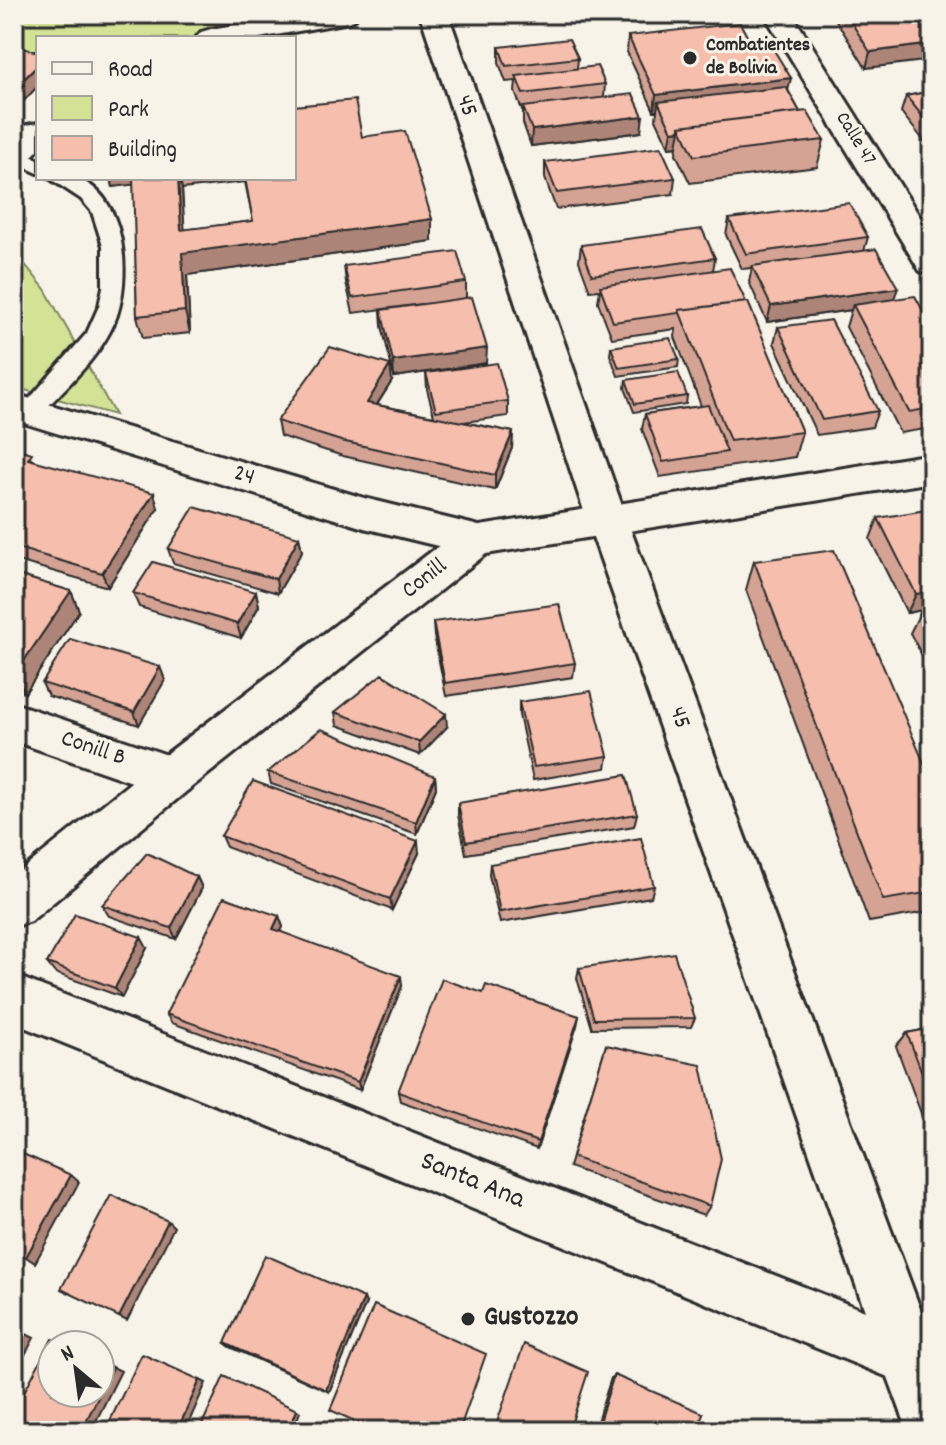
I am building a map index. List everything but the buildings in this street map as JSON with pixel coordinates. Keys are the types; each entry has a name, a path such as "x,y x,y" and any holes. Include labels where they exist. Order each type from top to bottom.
{"street":[{"path":"222,36 344,14"},
{"name":"45","path":"434,14 607,520 921,1358 932,1419"},
{"name":"Calle 47","path":"778,14 932,263"},
{"path":"22,159 36,135"},
{"name":"24","path":"22,410 364,513 475,540"},
{"name":"Conill","path":"14,905 172,776 475,540 932,468"},
{"name":"Conill B","path":"14,722 172,776"},
{"name":"Santa Ana","path":"14,999 921,1358"}],"lane":[{"path":"22,410 97,336 110,305 116,275 109,234 93,199 62,180"}],"green space":[{"path":"14,14 344,14 222,36 36,36 36,52 14,50"},
{"path":"14,251 45,289 115,415 14,387"}],"place":[{"name":"Combatientes de Bolivia","path":"690,58"},
{"name":"Gustozzo","path":"468,1319"}]}
